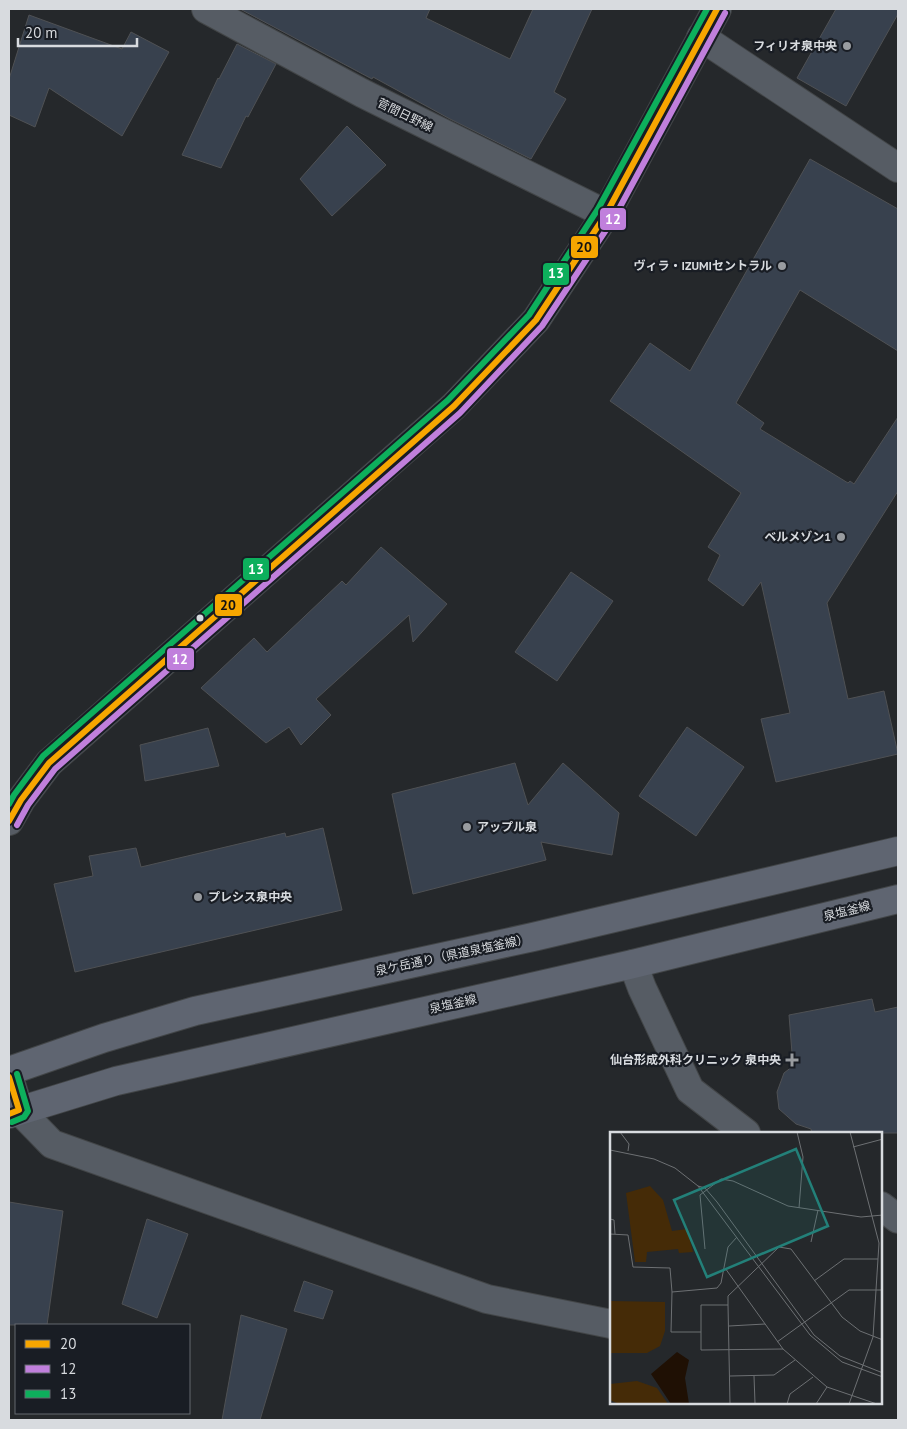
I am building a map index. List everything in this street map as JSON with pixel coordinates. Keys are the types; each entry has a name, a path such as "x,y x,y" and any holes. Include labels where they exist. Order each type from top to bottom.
{"main road":[{"name":"泉ケ岳通り（県道泉塩釜線）","path":"9,1071 104,1038 194,1011 543,935 898,852"},
{"name":"泉塩釜線","path":"14,1112 116,1081 633,964 898,899"}],"street":[{"name":"菅間日野線","path":"206,9 362,93 606,214"},
{"path":"9,821 21,800 49,763 454,406 536,320 606,214 717,9"},
{"path":"701,37 898,168"},
{"path":"633,964 642,988 690,1090 745,1132"},
{"path":"9,1077 14,1112 52,1144 487,1299 610,1324"},
{"path":"882,1207 898,1203"},
{"path":"882,1208 898,1219"}],"building":[{"path":"240,9 430,9 426,18 510,59 533,9 592,9 554,92 566,99 531,159 450,119 373,77 372,79"},
{"name":"フィリオ泉中央","path":"836,9 898,9 898,14 846,106 797,78"},
{"path":"29,15 122,49 131,32 169,52 122,136 49,88 35,127 9,115 9,79"},
{"path":"237,44 276,64 248,117 246,116 221,168 182,155 218,78"},
{"path":"347,126 386,165 332,216 300,179"},
{"path":"810,159 898,209 898,351 800,290 736,403 764,423 760,429 848,483 850,481 854,484 898,417 898,491 827,603 848,699 884,691 898,754 776,782 761,719 790,713 761,582 743,606 708,580 720,555 708,547 741,493 610,401 650,343 690,371"},
{"path":"381,547 447,604 413,642 409,615 316,699 331,715 301,745 289,727 266,743 201,688 254,638 267,652 342,581 346,585"},
{"path":"571,572 613,601 557,681 515,652"},
{"path":"687,727 744,767 696,836 639,796"},
{"path":"208,728 219,766 145,781 140,745"},
{"name":"アップル泉","path":"515,763 528,805 563,763 619,813 612,855 541,842 546,860 413,894 392,794"},
{"name":"プレシス泉中央","path":"323,828 342,910 75,972 54,884 93,876 89,856 136,848 141,867 285,833 286,837"},
{"path":"872,999 875,1012 898,1007 898,1133 812,1132 811,1129 796,1124 779,1109 777,1092 784,1073 793,1066 789,1015"},
{"path":"9,1202 63,1211 47,1324 9,1325"},
{"path":"147,1219 188,1234 157,1318 122,1304"},
{"path":"304,1281 333,1291 323,1319 294,1311"},
{"path":"241,1315 287,1329 260,1420 222,1420"}],"transit line":[{"name":"13","path":"9,804 43,756 448,400 529,315 598,209 707,9"},
{"name":"20","path":"9,821 21,800 49,763 454,406 536,320 606,214 717,9"},
{"name":"12","path":"17,825 28,805 55,769 460,413 542,326 614,218 725,13"},
{"name":"13","path":"12,1122 24,1117 28,1111 17,1074"},
{"name":"20","path":"9,1077 19,1110 9,1114"}],"place":[{"name":"フィリオ泉中央","path":"847,46"},
{"name":"ヴィラ・IZUMIセントラル","path":"782,266"},
{"name":"ベルメゾン1","path":"841,537"},
{"name":"アップル泉","path":"467,827"},
{"name":"プレシス泉中央","path":"198,897"},
{"name":"仙台形成外科クリニック 泉中央","path":"792,1060"}]}
